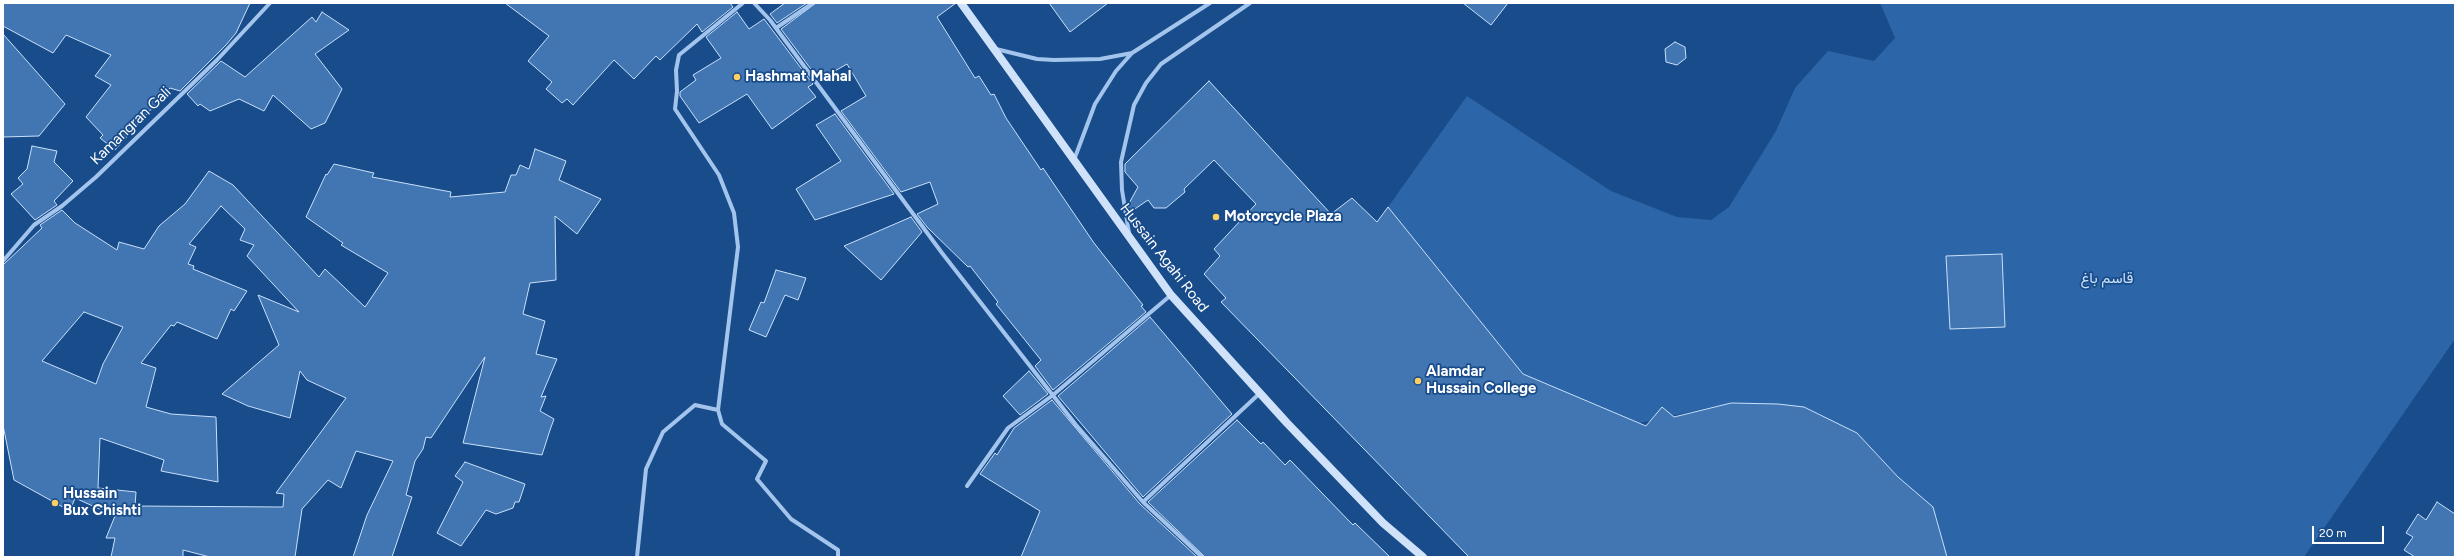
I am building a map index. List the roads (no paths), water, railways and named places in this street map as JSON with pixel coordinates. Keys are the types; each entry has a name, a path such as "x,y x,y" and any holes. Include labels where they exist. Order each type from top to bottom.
{"main road":[{"name":"Hussain Agahi Road","path":"961,3 1171,295 1260,394 1383,523 1423,557"}],"street":[{"name":"Kamangran Gali","path":"3,261 34,225 62,206 96,177 217,60 270,3"},
{"path":"743,3 678,55 676,70 677,92 675,109 719,175 734,213 738,247 718,410 722,424 766,461 756,479 791,519 838,550 838,557"},
{"path":"754,3 776,28 942,253 1053,395 1143,502 1202,557"},
{"path":"776,28 814,3"},
{"path":"1073,160 1086,126 1104,88 1132,53 1210,3"},
{"path":"1130,240 1122,190 1121,162 1134,104 1146,83 1161,64 1250,3"},
{"path":"993,48 1037,59 1054,60 1100,59 1132,53"},
{"path":"967,486 1008,428 1053,395 1171,295"},
{"path":"1143,502 1260,394"},
{"path":"637,557 646,469 663,432 695,405 718,410"}],"place":[{"name":"Hashmat Mahal","path":"737,77"},
{"name":"Motorcycle Plaza","path":"1216,217"},
{"name":"Alamdar Hussain College","path":"1418,381"},
{"name":"Hussain Bux Chishti","path":"55,503"}],"park label":[{"name":"قاسم باغ","path":"2107,279"}]}
